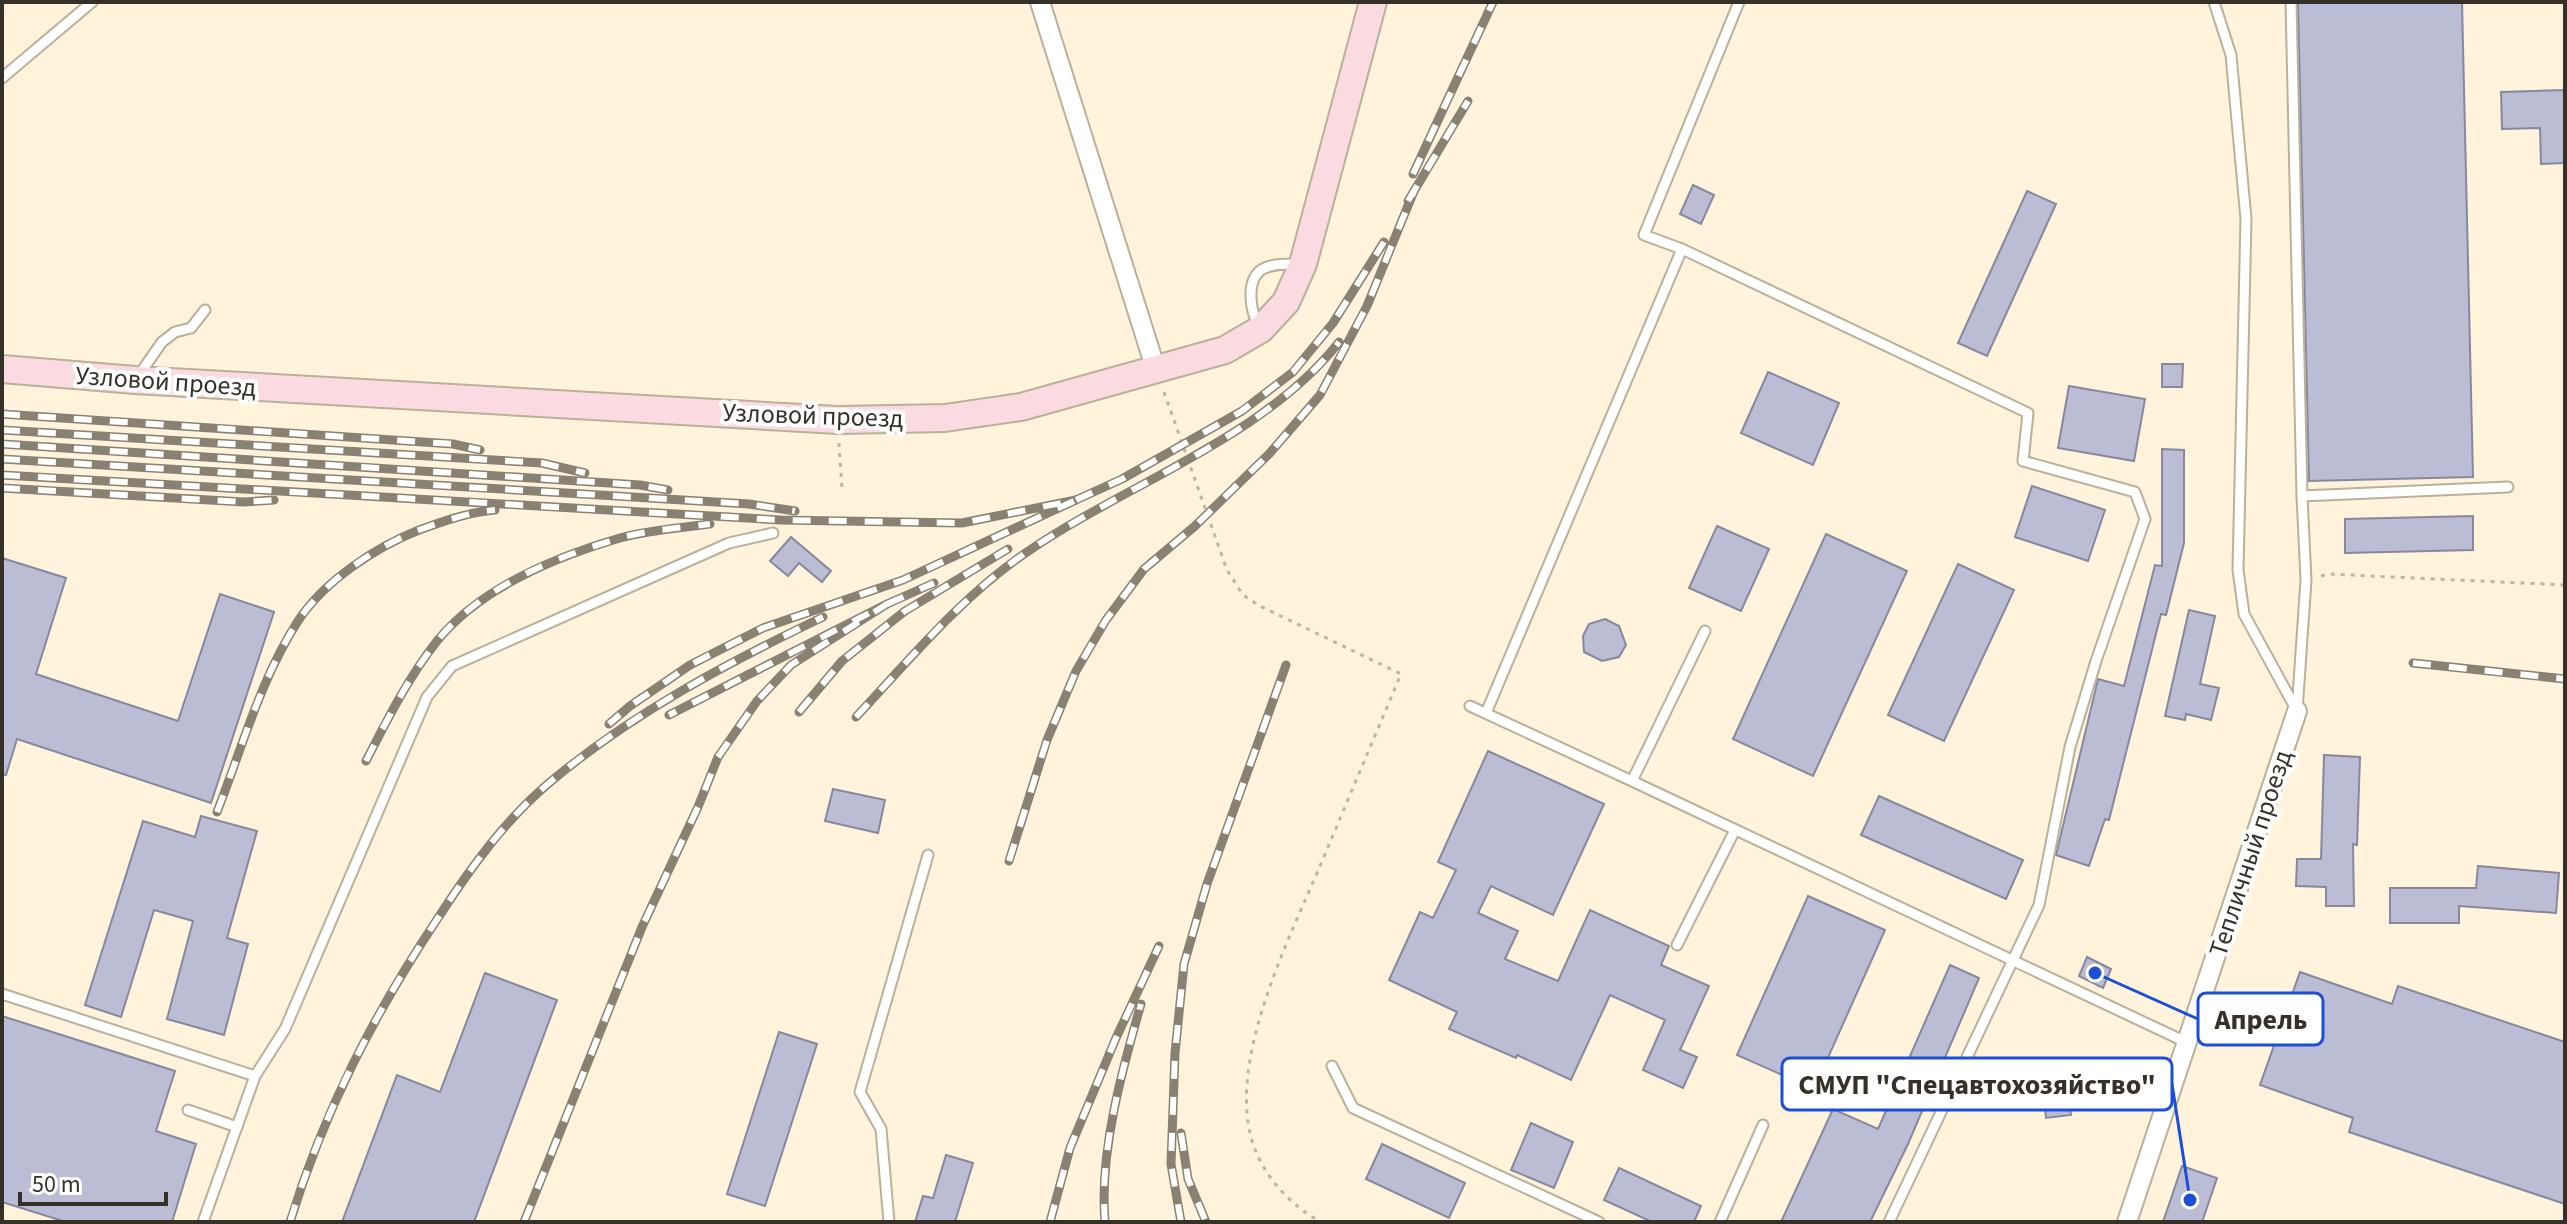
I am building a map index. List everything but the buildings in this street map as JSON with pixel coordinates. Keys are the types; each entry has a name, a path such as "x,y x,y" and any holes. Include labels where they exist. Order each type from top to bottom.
{"street":[{"path":"1040,2 1156,370"},
{"name":"Узловой проезд","path":"8,368 135,380 838,420 945,418 1021,407 1225,350 1261,329 1286,302 1303,264 1373,2"},
{"name":"Тепличный проезд","path":"2127,1222 2297,711"}],"lane":[{"path":"2,78 92,2"},
{"path":"1739,2 1644,235 1682,249 2028,413 2023,461 2135,492 2145,519 2070,747 2039,905 1889,1222"},
{"path":"2214,2 2231,55 2246,219 2238,570 2244,614 2297,711"},
{"path":"2291,2 2306,580 2297,711"},
{"path":"1486,713 1682,249"},
{"path":"1261,329 1252,315 1254,280 1261,270 1303,264"},
{"path":"135,380 162,342 175,332 191,328 205,310"},
{"path":"2302,496 2508,487"},
{"path":"203,1222 255,1076 285,1029 427,697 452,666 729,543 773,533"},
{"path":"1632,781 1705,631"},
{"path":"1470,706 2188,1043"},
{"path":"1677,945 1735,830"},
{"path":"889,1222 881,1129 860,1092 928,855"},
{"path":"2,994 255,1076"},
{"path":"1332,1066 1353,1108 1599,1222"},
{"path":"188,1110 237,1127"},
{"path":"1720,1222 1763,1125"}],"path":[{"path":"1156,370 1227,570 1243,595 1401,674 1267,992 1246,1081 1249,1129 1264,1171 1305,1213 1321,1222"},
{"path":"838,420 842,489"},
{"path":"2306,580 2328,574 2565,585"}],"railway":[{"path":"1413,174 1493,2"},
{"path":"1408,201 1468,101"},
{"path":"1009,861 1047,740 1076,671 1106,620 1144,569 1195,526 1269,454 1320,395 1367,306 1414,191"},
{"path":"1076,500 1122,479 1242,411 1293,372 1333,323 1384,242"},
{"path":"856,717 937,629 1003,569 1066,527 1234,432 1308,376 1339,342"},
{"path":"2,414 453,444 480,450"},
{"path":"2,430 542,463 585,473"},
{"path":"2,444 640,485 668,490"},
{"path":"2,459 749,504 795,511"},
{"path":"2,475 780,520 962,523 1076,500 903,580 763,628 690,665 609,724"},
{"path":"2,488 244,502 274,500"},
{"path":"217,812 273,666 309,606 336,579 386,546 447,520 495,510"},
{"path":"366,761 426,655 475,605 521,576 595,546 642,533 710,524"},
{"path":"799,712 842,661 905,611 1008,549"},
{"path":"887,604 934,583"},
{"path":"524,1222 642,927 718,757 757,701 791,665 887,604 669,715"},
{"path":"290,1222 318,1141 372,1027 450,900 503,829 549,783 646,712 823,617"},
{"path":"2413,663 2565,679"},
{"path":"1181,1222 1171,1164 1175,1053 1184,964 1207,884 1286,665"},
{"path":"1050,1222 1070,1148 1159,946"},
{"path":"1105,1222 1105,1168 1109,1140 1141,1004"},
{"path":"1181,1133 1188,1179 1206,1222"}],"place":[{"name":"Апрель","path":"2095,973"},
{"name":"СМУП \"Спецавтохозяйство\"","path":"2190,1200"}]}
